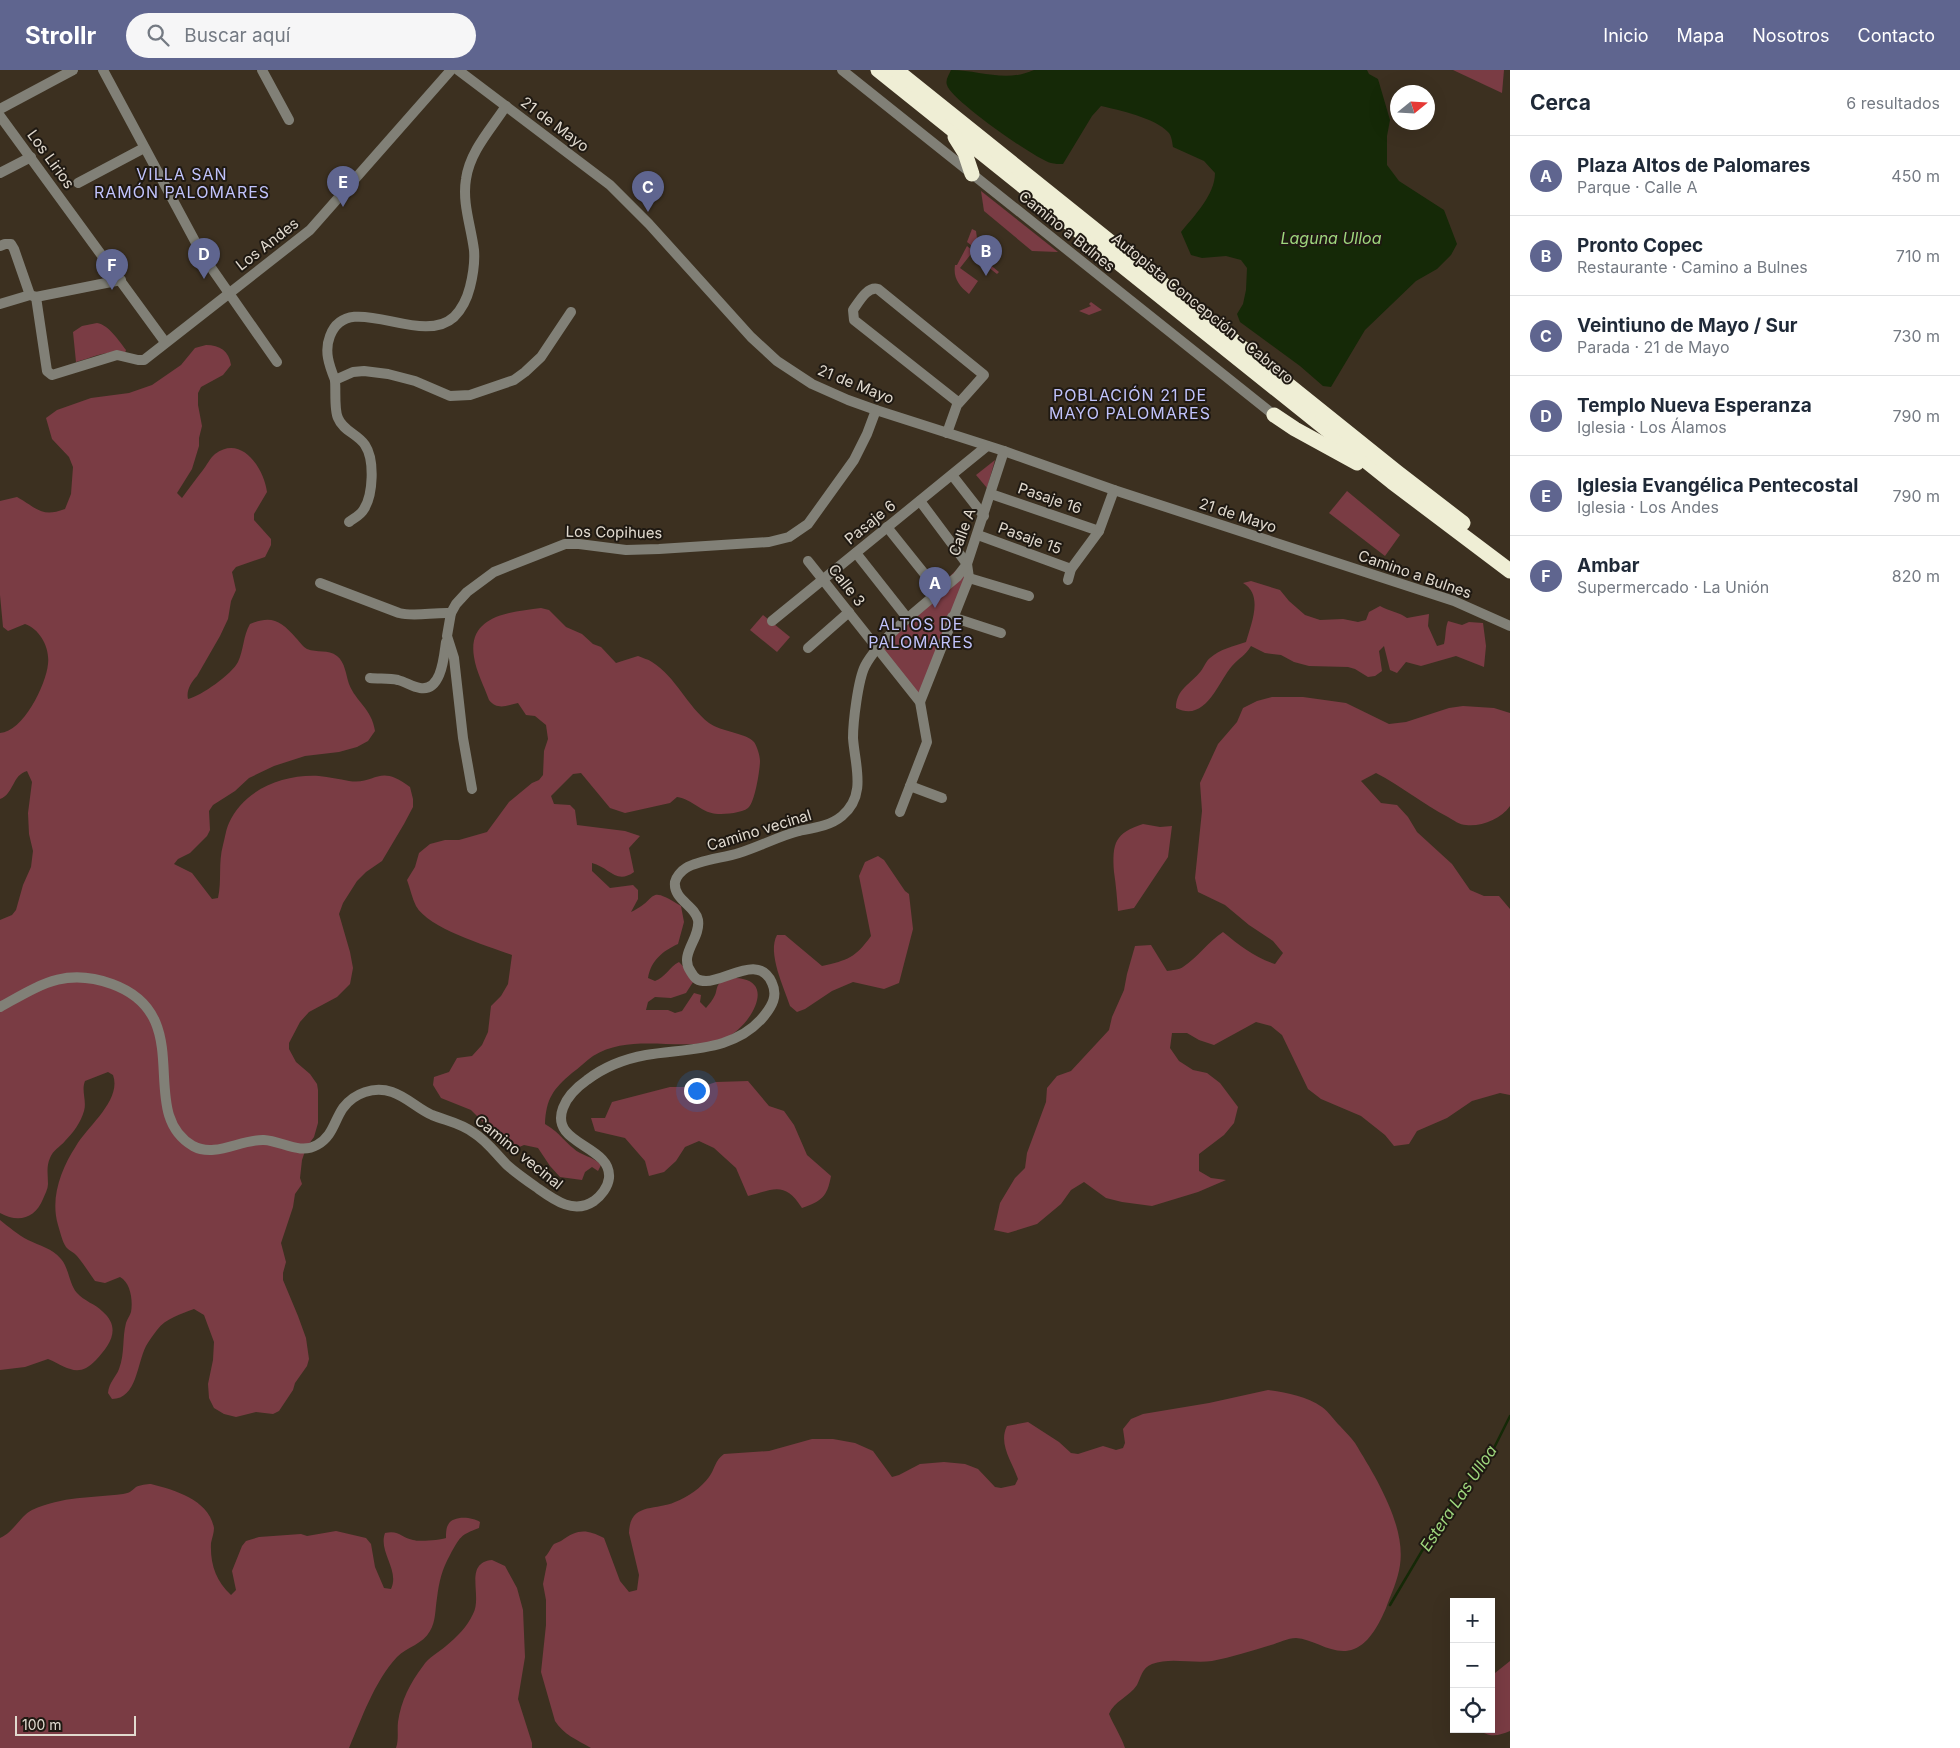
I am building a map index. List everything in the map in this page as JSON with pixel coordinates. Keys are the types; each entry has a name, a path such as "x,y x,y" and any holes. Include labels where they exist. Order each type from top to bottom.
{"highway":[{"name":"Autopista Concepción - Cabrero","path":"878,70 1392,482 1510,570"},
{"name":"Autopista Concepción - Cabrero","path":"896,70 1390,466 1510,558"},
{"path":"945,124 965,152 972,174"},
{"path":"1274,415 1302,433 1392,482"}],"street":[{"path":"2,104 73,70"},
{"path":"103,70 202,256 277,362"},
{"path":"262,70 289,120"},
{"name":"Los Andes","path":"33,296 47,371 52,375 117,354 144,360 310,230 451,70"},
{"name":"21 de Mayo","path":"458,70 577,159 621,196 768,353 812,384 876,410 1310,554"},
{"name":"Camino a Bulnes","path":"842,70 1274,415"},
{"path":"349,522 364,509 368,499 372,474 371,460 366,446 361,440 344,428 338,421 335,380 328,361 327,345 332,331 338,324 351,317 364,316 432,327 451,320 463,306 471,281 474,259 465,206 467,171 480,143 506,106"},
{"name":"Los Lirios","path":"0,116 165,342"},
{"path":"78,183 144,148"},
{"path":"0,173 31,157"},
{"path":"0,246 11,244 14,248 33,296"},
{"path":"0,304 121,280"},
{"path":"947,433 959,403 984,375 878,289 873,288 869,290 852,310 854,320 959,403"},
{"path":"335,380 353,372 364,370 415,381 450,396 470,396 514,380 525,372 541,357 571,312"},
{"name":"Los Copihues","path":"472,789 463,738 454,658 447,636 451,613 460,599 494,572 565,544 626,550 660,549 769,542 788,537 808,524 854,460 868,434 876,410"},
{"name":"Pasaje 6","path":"772,621 987,446"},
{"name":"Calle A","path":"877,648 957,577 967,564 1004,451"},
{"path":"952,475 984,516"},
{"path":"1068,580 1071,569 1098,531 1114,490"},
{"name":"Pasaje 16","path":"991,494 1098,531"},
{"path":"920,501 967,564 969,578 920,702"},
{"path":"887,527 939,592"},
{"name":"Pasaje 15","path":"978,535 1071,569"},
{"path":"856,552 908,619"},
{"name":"Camino a Bulnes","path":"1310,554 1454,602 1510,626"},
{"name":"Calle 3","path":"808,561 920,702 927,742 900,812"},
{"path":"969,578 1030,596"},
{"path":"320,583 408,616 431,612 451,613"},
{"path":"808,648 849,612"},
{"path":"952,617 1002,633"},
{"path":"370,678 398,680 421,689 427,688 432,685 441,671 447,636"},
{"name":"Camino vecinal","path":"0,1007 35,988 57,980 74,977 119,987 135,997 152,1013 157,1024 161,1041 169,1117 180,1134 198,1148 213,1150 244,1142 261,1140 277,1141 299,1149 308,1149 318,1145 326,1138 334,1128 342,1109 352,1099 365,1092 386,1090 402,1096 428,1113 458,1123 471,1130 484,1140 516,1173 553,1200 570,1206 588,1204 595,1200 604,1190 609,1175 607,1166 601,1158 577,1142 565,1130 561,1117 562,1109 576,1090 594,1075 619,1062 644,1056 716,1046 733,1040 757,1024 774,1001 775,993 768,975 758,969 746,970 710,981 697,979 691,972 687,964 687,956 697,931 698,921 695,913 678,894 675,884 677,876 691,865 739,853 790,834 828,825 846,812 856,797 858,785 853,737 861,677 877,648"},
{"path":"910,786 942,798"}],"shaded area":[{"path":"1453,70 1504,70 1502,93"},
{"path":"981,191 1058,252 1032,251 984,211"},
{"path":"972,229 976,231 978,246 976,249 967,242"},
{"path":"967,246 999,272 997,274 971,254 960,268 978,281 969,294 962,288 955,274 955,265 957,265"},
{"path":"1091,302 1102,310 1089,315 1079,311 1091,306 1089,304"},
{"path":"97,323 106,327 113,334 126,350 125,353 106,353 76,362 73,332 82,326"},
{"path":"206,345 216,346 223,350 228,356 231,365 223,375 201,387 198,393 202,426 199,446 192,469 177,493 182,498 215,454 225,449 234,448 243,451 256,465 265,483 267,492 254,514 254,520 271,539 271,545 265,557 236,567 232,572 236,590 231,601 228,619 190,687 188,699 216,684 235,667 250,624 264,620 276,621 286,627 307,649 334,654 340,659 344,665 349,684 371,717 375,731 368,741 357,747 339,752 305,756 274,766 249,778 235,791 213,805 209,811 210,830 207,836 190,853 178,859 174,864 192,873 212,899 218,898 220,865 229,823 244,801 266,786 279,781 306,776 358,781 378,776 391,776 410,787 413,799 413,807 382,861 357,881 343,903 339,914 353,968 350,984 337,997 309,1012 300,1022 289,1043 289,1049 296,1062 310,1074 317,1084 318,1090 318,1123 314,1137 306,1148 302,1160 300,1178 302,1184 295,1194 293,1207 281,1243 286,1262 283,1280 306,1338 309,1359 307,1366 279,1411 273,1414 256,1412 236,1417 224,1414 214,1408 209,1398 208,1384 213,1360 214,1342 204,1315 194,1309 169,1319 157,1330 146,1346 135,1379 127,1393 112,1399 108,1393 121,1363 126,1322 131,1312 132,1303 129,1288 127,1283 120,1277 105,1283 95,1281 77,1256 66,1247 58,1225 55,1205 58,1184 66,1164 81,1138 102,1112 113,1094 113,1075 108,1072 85,1081 85,1107 83,1115 74,1131 51,1155 48,1168 48,1188 40,1206 31,1215 25,1217 13,1218 0,1213 0,920 12,915 16,910 23,885 31,867 33,851 29,834 28,813 32,782 27,771 18,776 5,797 0,799 0,733 9,731 17,725 32,706 43,684 48,658 43,640 30,626 25,624 8,631 3,627 0,595 0,501 17,497 45,512 57,512 65,509 71,494 73,467 69,457 52,439 46,418 57,410 91,398 129,393 152,385 181,365 195,348"},
{"path":"995,460 987,488 976,475"},
{"path":"1347,491 1400,535 1385,556 1329,513"},
{"path":"968,559 967,571 919,697 878,644"},
{"path":"1251,581 1280,590 1305,615 1320,620 1343,619 1358,622 1366,620 1369,612 1380,606 1407,618 1429,614 1428,626 1437,646 1444,644 1448,621 1462,625 1469,622 1483,623 1486,646 1484,667 1456,656 1421,666 1406,662 1397,673 1390,670 1384,646 1379,651 1382,671 1375,676 1368,677 1348,667 1309,666 1294,662 1281,655 1265,653 1251,646 1232,666 1210,699 1203,706 1195,710 1186,711 1176,708 1181,691 1201,671 1209,659 1223,650 1246,642 1253,619 1254,602 1249,588 1243,583"},
{"path":"541,608 549,610 566,627 582,634 593,644 601,647 616,663 638,656 652,662 668,675 694,708 709,723 751,739 757,748 760,759 757,786 751,805 745,810 734,813 707,812 677,797 670,803 625,813 610,808 581,773 573,774 551,796 554,804 570,805 575,810 577,825 625,831 640,836 629,848 634,872 628,876 617,876 592,863 592,871 610,888 633,885 638,890 638,899 631,912 657,895 670,899 681,906 684,922 678,944 658,957 652,966 648,978 655,981 659,979 679,962 695,979 686,993 671,998 655,997 648,1002 646,1010 668,1010 675,1013 682,1011 694,993 701,995 700,1002 706,1008 714,997 719,983 728,979 743,979 753,983 757,990 754,1009 748,1019 740,1028 724,1038 706,1043 634,1044 620,1046 593,1056 560,1084 549,1101 545,1124 576,1151 601,1165 598,1171 592,1167 585,1172 582,1180 560,1177 538,1148 524,1145 517,1148 504,1143 471,1110 441,1098 433,1085 434,1077 449,1072 457,1058 472,1056 482,1045 488,1032 491,1006 501,996 508,984 512,955 460,936 433,922 416,906 407,880 415,867 419,853 430,844 445,840 459,840 487,832 509,802 543,775 544,751 548,739 546,725 535,716 526,715 518,703 499,706 492,703 478,673 474,657 474,643 477,632 484,624 505,614"},
{"path":"763,615 790,637 777,652 750,630"},
{"path":"1272,697 1303,697 1346,703 1389,724 1406,722 1449,708 1463,706 1494,708 1510,713 1510,806 1501,815 1490,821 1478,825 1459,823 1376,773 1361,781 1381,803 1397,805 1408,817 1417,832 1452,864 1470,890 1484,896 1499,896 1510,909 1510,1095 1500,1093 1472,1101 1447,1118 1417,1131 1409,1144 1394,1146 1385,1135 1361,1116 1321,1099 1308,1089 1282,1035 1271,1026 1256,1022 1214,1045 1199,1040 1187,1033 1172,1033 1170,1048 1179,1061 1193,1070 1207,1073 1220,1083 1238,1107 1234,1123 1224,1135 1199,1154 1199,1171 1211,1178 1226,1180 1198,1192 1152,1206 1106,1198 1084,1182 1071,1190 1061,1204 1037,1224 1008,1233 994,1230 1000,1203 1015,1178 1025,1168 1027,1153 1046,1102 1047,1088 1057,1076 1071,1071 1109,1030 1112,1017 1124,990 1135,946 1151,945 1167,971 1183,967 1223,932 1248,951 1275,964 1283,953 1273,941 1249,925 1225,905 1198,892 1195,878 1202,811 1200,783 1218,744 1237,722 1243,708 1257,701"},
{"path":"1143,824 1160,827 1172,826 1168,857 1134,908 1118,911 1114,872 1115,846 1117,840 1126,831"},
{"path":"878,856 884,860 909,894 913,929 899,983 884,989 853,982 832,991 805,1009 797,1012 790,1006 775,960 774,942 777,935 785,935 822,966 845,960 855,954 871,936 859,876 865,862"},
{"path":"748,1081 769,1106 784,1111 794,1125 807,1155 831,1176 825,1194 814,1203 802,1208 790,1194 778,1189 748,1196 736,1168 714,1148 699,1141 685,1147 676,1161 664,1172 649,1176 645,1161 625,1138 595,1131 591,1118 605,1118 612,1102 670,1087 701,1087 716,1082"},
{"path":"0,1220 24,1238 57,1255 64,1263 77,1293 108,1317 113,1330 112,1336 106,1348 90,1366 84,1369 72,1370 48,1359 25,1367 0,1370"},
{"path":"1268,1390 1303,1398 1316,1403 1327,1411 1355,1443 1380,1486 1394,1518 1401,1550 1398,1576 1377,1626 1365,1642 1354,1649 1339,1651 1303,1639 1293,1638 1212,1661 1167,1661 1152,1664 1144,1670 1134,1689 1114,1706 1109,1714 1125,1748 591,1748 566,1733 555,1721 541,1672 546,1625 546,1600 543,1584 547,1564 545,1557 554,1544 572,1534 577,1532 592,1533 604,1538 620,1581 629,1592 637,1590 639,1575 629,1533 630,1523 634,1516 645,1509 667,1505 685,1498 694,1492 709,1477 724,1454 769,1451 812,1439 833,1439 855,1443 873,1451 892,1477 920,1464 944,1462 965,1464 978,1469 995,1487 1001,1488 1015,1485 1018,1479 1005,1446 1004,1439 1007,1426 1028,1422 1059,1442 1071,1453 1078,1454 1103,1446 1116,1450 1123,1448 1125,1443 1123,1429 1131,1419 1143,1414 1209,1403"},
{"path":"151,1484 170,1489 190,1498 198,1503 211,1518 214,1528 211,1543 213,1565 221,1584 231,1595 236,1590 232,1571 242,1546 246,1541 259,1537 301,1534 307,1536 336,1531 366,1538 371,1544 375,1567 384,1588 391,1589 393,1575 384,1547 385,1533 397,1533 416,1541 435,1540 446,1538 447,1526 458,1518 468,1518 480,1522 479,1528 461,1537 447,1560 440,1581 434,1619 430,1631 423,1639 397,1657 389,1667 369,1701 349,1748 0,1748 0,1538 9,1532 24,1516 43,1505 77,1498 125,1494 138,1486"},
{"path":"492,1560 505,1566 517,1588 523,1610 525,1657 518,1699 532,1748 396,1748 399,1714 410,1686 425,1663 454,1639 468,1623 475,1607 475,1581 478,1567 483,1562"},
{"path":"1510,1661 1510,1731 1498,1735 1490,1735 1484,1733 1495,1733 1495,1673"}],"water":[{"name":"Laguna Ulloa","path":"951,70 1003,76 1023,74 1034,70 1367,70 1369,74 1378,79 1390,120 1387,136 1387,165 1399,181 1444,210 1457,244 1451,255 1437,269 1416,281 1365,330 1331,387 1323,386 1300,366 1240,322 1237,314 1243,304 1247,268 1241,260 1226,256 1202,258 1191,255 1181,232 1203,205 1212,189 1215,173 1204,161 1173,147 1169,134 1155,123 1136,115 1101,106 1092,116 1063,164 1051,163 1028,151 962,103 947,85 947,79"}],"waterway":[{"name":"Estera Las Ulloa","path":"1390,1605 1445,1512 1494,1448 1510,1416"}],"place":[{"name":"Iglesia Evangélica Pentecostal","path":"343,207"},
{"name":"Veintiuno de Mayo / Sur","path":"648,212"},
{"name":"Pronto Copec","path":"986,276"},
{"name":"Templo Nueva Esperanza","path":"204,279"},
{"name":"Ambar","path":"112,290"},
{"name":"Plaza Altos de Palomares","path":"935,608"}],"district":[{"name":"VILLA SAN RAMÓN PALOMARES","path":"182,183"},
{"name":"POBLACIÓN 21 DE MAYO PALOMARES","path":"1130,404"},
{"name":"ALTOS DE PALOMARES","path":"921,633"}]}
